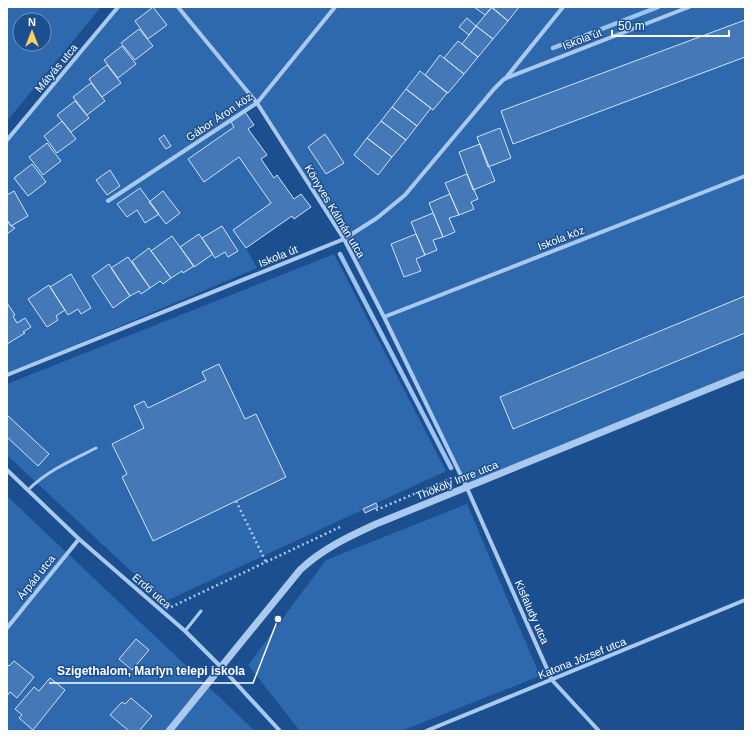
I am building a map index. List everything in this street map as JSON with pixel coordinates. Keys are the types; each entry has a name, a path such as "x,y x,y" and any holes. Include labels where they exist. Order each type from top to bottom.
{"street":[{"name":"Mátyás utca","path":"7,140 118,7"},
{"name":"Könyves Kálmán utca","path":"178,7 257,103 344,239 384,317 467,488"},
{"name":"Gábor Áron köz","path":"108,201 257,103 335,7"},
{"name":"Iskola út","path":"7,375 344,239 377,218 405,195 563,7"},
{"name":"Iskola út","path":"504,79 689,7"},
{"name":"Iskola köz","path":"384,317 745,176"},
{"name":"Thököly Imre utca","path":"169,731 290,581 311,559 341,540 745,374"},
{"name":"Erdő utca","path":"7,470 79,539 185,631 221,667 280,731"},
{"name":"Kisfaludy utca","path":"467,488 552,680 599,731"},
{"name":"Árpád utca","path":"7,628 79,539"},
{"name":"Katona József utca","path":"426,731 745,600"}],"lane":[{"path":"28,490 36,482 58,467 96,448"},
{"path":"185,631 202,611"}],"path":[{"path":"374,511 461,474"},
{"path":"236,500 266,562"},
{"path":"162,611 345,525"}],"shaded area":[{"path":"7,7 101,7 7,121"},
{"path":"118,7 745,7 745,374 467,488 344,239 257,103 231,122 234,127 188,159 204,182 239,157 271,203 233,230 246,248 257,268 7,374 7,138"},
{"path":"334,254 446,471 164,602 7,455 7,384"},
{"path":"7,496 255,731 7,731"},
{"path":"467,504 540,676 401,731 300,731 248,665 326,560"}],"building":[{"path":"153,7 167,25 148,39 135,21"},
{"path":"474,7 492,7 485,15"},
{"path":"491,7 519,7 508,21"},
{"path":"492,7 508,21 493,39 476,26"},
{"path":"467,18 476,26 469,35 459,27"},
{"path":"745,20 745,57 513,144 501,111"},
{"path":"476,26 493,39 478,57 462,44"},
{"path":"139,29 153,46 135,60 121,43"},
{"path":"458,41 478,57 464,74 444,58"},
{"path":"122,46 136,64 118,78 104,60"},
{"path":"440,55 464,74 448,93 425,75"},
{"path":"107,65 121,83 102,97 89,79"},
{"path":"420,71 447,93 433,110 406,89"},
{"path":"91,83 105,101 87,115 73,97"},
{"path":"406,89 431,108 417,126 392,107"},
{"path":"75,101 89,118 71,132 57,115"},
{"path":"392,107 417,126 406,140 381,121"},
{"path":"245,112 254,125 248,129 267,155 261,159 274,178 277,175 294,199 301,194 311,207 294,219 292,216 246,248 233,230 271,203 239,157 204,182 188,159 234,127 231,122"},
{"path":"62,121 76,139 57,153 44,136"},
{"path":"381,121 406,140 392,157 367,138"},
{"path":"500,128 511,158 488,167 477,137"},
{"path":"325,134 344,163 326,174 308,147"},
{"path":"164,135 171,146 166,149 159,139"},
{"path":"367,138 392,157 378,175 354,155"},
{"path":"47,143 61,161 43,175 29,157"},
{"path":"480,144 495,181 473,190 459,152"},
{"path":"32,164 46,182 28,196 14,178"},
{"path":"110,170 120,186 107,195 96,180"},
{"path":"467,174 478,199 471,202 474,209 459,215 445,183"},
{"path":"140,188 159,214 145,223 137,210 127,217 117,204"},
{"path":"14,191 28,216 11,226 7,220 7,195"},
{"path":"163,191 180,213 166,224 149,202"},
{"path":"450,194 459,215 449,218 455,232 443,237 429,203"},
{"path":"433,213 443,237 433,240 437,250 425,255 411,222"},
{"path":"7,220 11,226 15,228 7,234"},
{"path":"222,226 238,251 228,257 225,252 215,258 202,238"},
{"path":"199,234 213,254 194,267 180,247"},
{"path":"416,234 425,255 416,259 421,271 404,277 391,244"},
{"path":"172,236 194,266 171,278 151,251"},
{"path":"149,248 171,278 163,284 160,281 150,288 132,261"},
{"path":"128,257 150,288 141,294 139,291 130,296 111,268"},
{"path":"109,264 130,296 113,308 92,276"},
{"path":"71,274 91,308 81,314 78,309 68,315 50,287"},
{"path":"49,285 65,310 56,316 58,320 47,327 28,299"},
{"path":"745,296 745,333 513,429 500,397"},
{"path":"7,303 15,315 13,316 17,323 25,318 31,327 23,332 25,333 7,344"},
{"path":"219,364 245,419 256,414 286,477 153,541 122,477 127,474 112,444 144,428 134,406 144,401 148,408 206,380 202,372"},
{"path":"7,415 49,454 38,466 7,437"},
{"path":"376,503 378,507 365,513 363,509"},
{"path":"136,639 149,650 132,670 119,659"},
{"path":"14,661 34,677 17,698 10,692 7,696 7,665 9,666"},
{"path":"50,678 65,690 33,730 19,718 22,715 15,709 34,687 39,691"},
{"path":"131,698 152,716 139,731 129,731 110,715 122,702 125,704"}],"waterway":[{"path":"553,48 658,7"},
{"path":"340,254 451,468"}],"place":[{"name":"Szigethalom, Marlyn telepi iskola","path":"278,619"}]}
